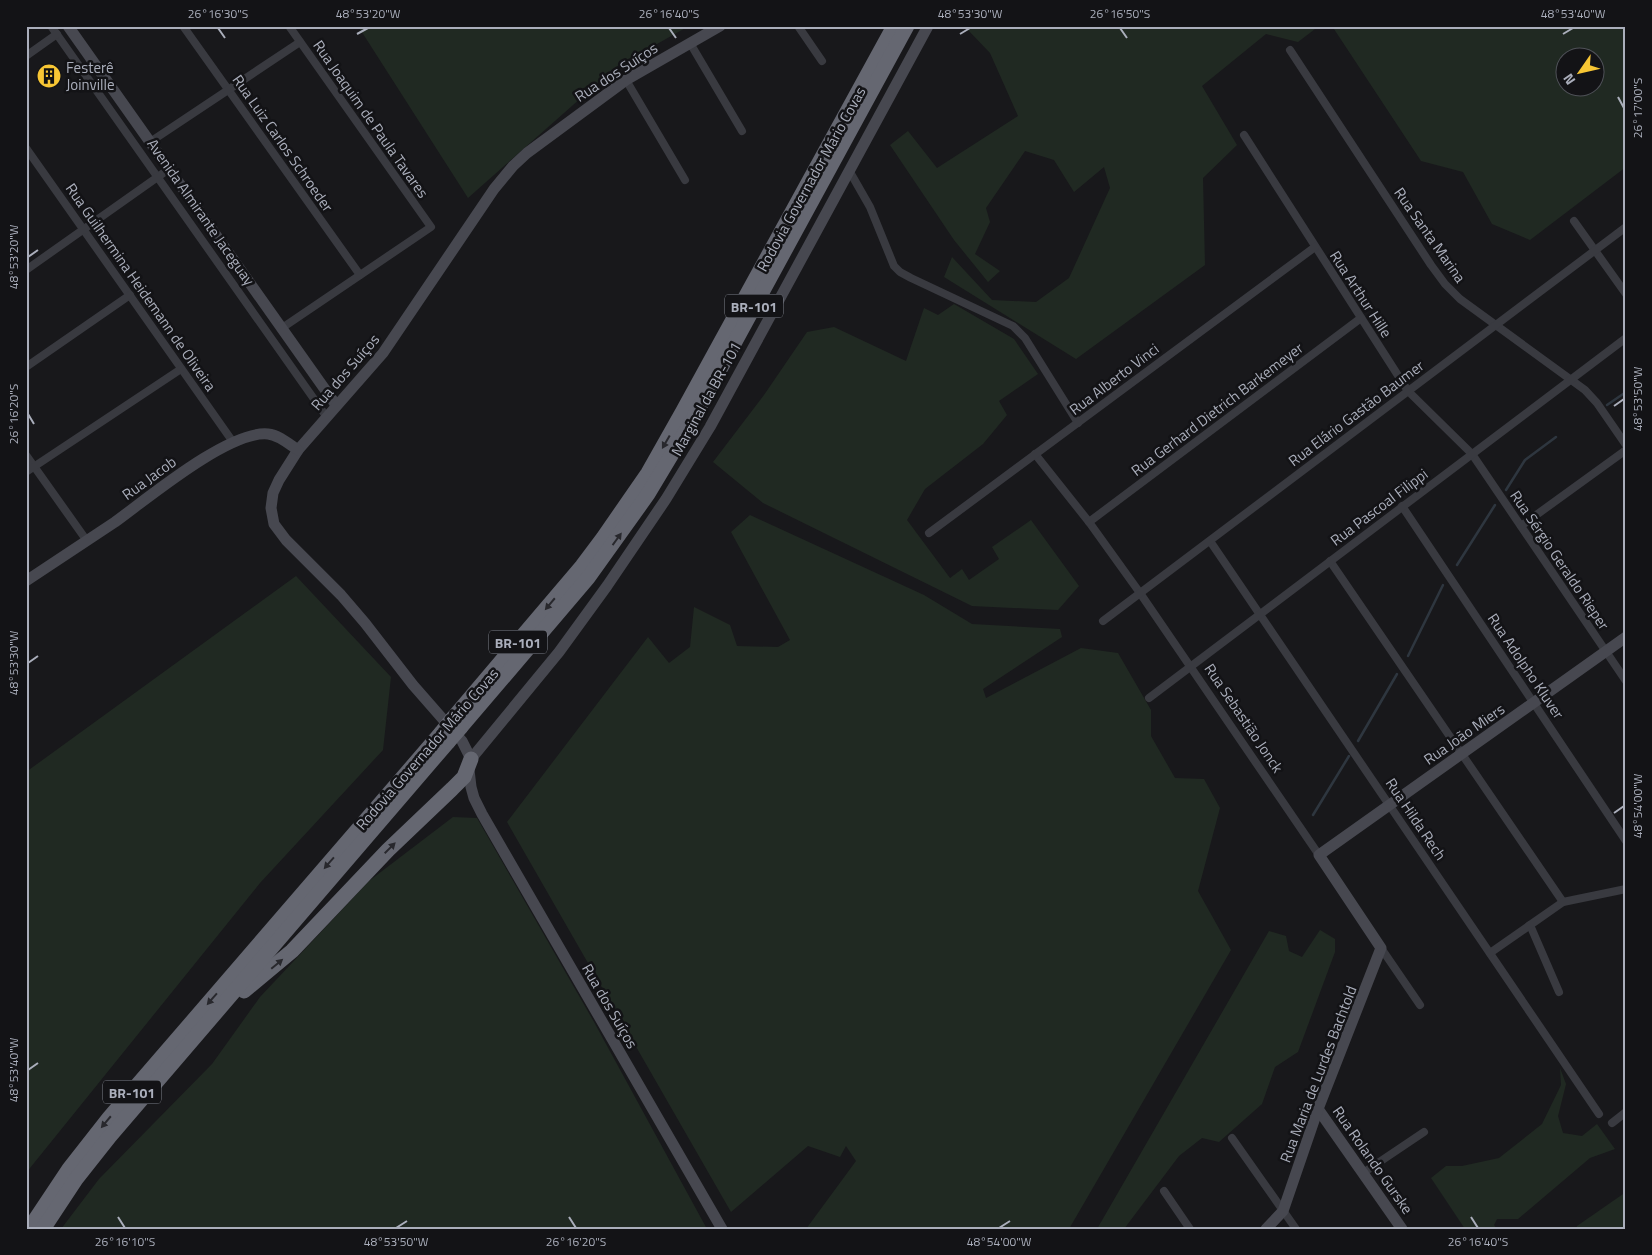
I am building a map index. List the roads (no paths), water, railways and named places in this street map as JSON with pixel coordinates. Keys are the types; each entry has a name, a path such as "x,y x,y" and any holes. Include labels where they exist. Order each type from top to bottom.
{"highway":[{"name":"Rodovia Governador Mário Covas","path":"457,722 588,578 648,494 692,419 907,26"},
{"name":"Rodovia Governador Mário Covas","path":"42,1229 94,1155 212,1017 444,738 582,566 628,503 684,411 892,29"},
{"name":"Rodovia Governador Mário Covas","path":"29,1229 69,1169 109,1118 444,738"},
{"path":"212,1017 292,951 388,850 464,777 471,759"}],"street":[{"name":"Avenida Almirante Jaceguay","path":"51,26 326,416"},
{"name":"Avenida Almirante Jaceguay","path":"68,26 336,405"},
{"name":"Rua Luiz Carlos Schroeder","path":"183,26 360,275"},
{"name":"Rua Joaquim de Paula Tavares","path":"289,26 431,227 360,275"},
{"name":"Rua dos Suíços","path":"720,26 626,80 528,153 502,178 387,347 298,450 278,480 270,508 274,524 286,540 341,595 413,685 462,741 471,759 470,779 474,798 504,854 722,1229"},
{"path":"798,26 822,61"},
{"name":"Marginal da BR-101","path":"471,759 558,652 607,586 666,499 710,426 928,26"},
{"path":"26,56 57,34"},
{"path":"150,142 300,42"},
{"path":"690,43 742,131"},
{"name":"Rua Santa Marina","path":"1290,50 1438,276 1460,299 1571,379 1591,397 1626,445"},
{"path":"626,80 685,180"},
{"name":"Rua Arthur Hille","path":"1244,135 1408,391 1472,454"},
{"name":"Rua Guilhermina Heidemann de Oliveira","path":"26,148 233,442"},
{"path":"26,270 170,169"},
{"path":"850,172 870,207 894,266 911,278 1013,326 1025,338 1078,423"},
{"path":"1574,221 1626,294"},
{"name":"Rua Elário Gastão Baumer","path":"1104,621 1626,227"},
{"name":"Rua Alberto Vinci","path":"929,533 1315,247"},
{"path":"282,328 360,275"},
{"path":"26,367 130,295"},
{"name":"Rua Gerhard Dietrich Barkemeyer","path":"1089,522 1361,318"},
{"name":"Rua Pascoal Filippi","path":"1149,698 1626,338"},
{"path":"26,472 181,369"},
{"name":"Rua Jacob","path":"26,581 87,541 188,469 233,442 256,435 268,434 279,438 298,450"},
{"path":"1521,526 1626,450"},
{"name":"Rua Sebastião Jonck","path":"1035,454 1089,522 1140,593 1420,1005"},
{"name":"Rua Sérgio Geraldo Rieper","path":"1472,454 1626,681"},
{"path":"26,455 87,541"},
{"name":"Rua Adolpho Kluver","path":"1402,506 1626,841"},
{"name":"Rua Hilda Rech","path":"1210,540 1599,1114"},
{"path":"1330,561 1563,902"},
{"name":"Rua João Miers","path":"1319,855 1626,637"},
{"path":"452,789 466,793 474,798"},
{"path":"1490,953 1563,902 1626,889"},
{"path":"1530,925 1559,992"},
{"name":"Rua Maria de Lurdes Bachtold","path":"1283,1210 1318,1109 1382,948"},
{"name":"Rua Rolando Gurske","path":"1318,1109 1402,1229"},
{"path":"1612,1123 1626,1112"},
{"path":"1363,1173 1424,1132"},
{"path":"1232,1138 1296,1229"},
{"path":"1164,1191 1190,1229"},
{"path":"1266,1229 1283,1210"}],"waterway":[{"path":"1607,405 1626,392"},
{"path":"1506,490 1525,460 1556,437"},
{"path":"1457,565 1495,505"},
{"path":"1408,656 1443,585"},
{"path":"1358,741 1397,674"},
{"path":"1313,815 1349,756"}],"place":[{"name":"Festerê Joinville","path":"49,76"}]}
